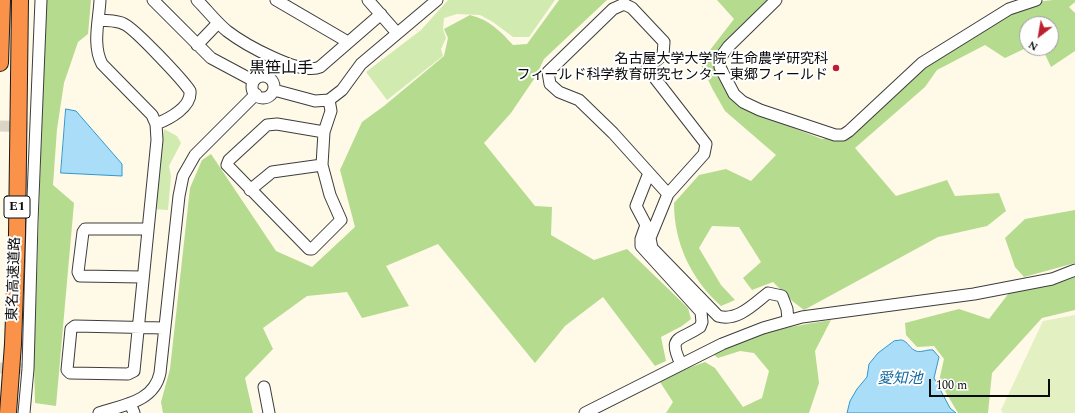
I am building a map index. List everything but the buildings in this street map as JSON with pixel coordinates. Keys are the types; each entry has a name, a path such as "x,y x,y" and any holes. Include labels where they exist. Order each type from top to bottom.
{"highway":[{"path":"0,63 2,0"},
{"name":"東名高速道路","path":"8,413 13,344 17,234 20,0"}],"street":[{"path":"24,413 28,369 32,214 41,0"},
{"path":"100,0 97,49 101,62 149,112 156,124 157,140 142,277 139,327 134,368 131,374 70,373 67,371 71,329 74,326 139,327 164,328"},
{"path":"153,0 211,58 254,81"},
{"path":"197,0 218,23 228,31 273,57 308,69 320,66 381,14"},
{"path":"276,0 348,42"},
{"path":"368,0 397,33"},
{"path":"274,90 315,101 330,100 342,90 361,64 437,0"},
{"path":"776,0 728,47 720,58 720,67 734,94 743,102 760,110 835,135 843,134 849,131 922,63 1009,9 1036,0"},
{"path":"668,194 613,133 578,100 559,92 550,84 548,72 613,9 624,4 632,8 664,42 663,55 647,68 706,144 704,154 668,194 650,238 650,244 654,252 718,316 727,318 735,316 768,294 774,293 782,296 788,309 788,320"},
{"path":"99,20 117,22 128,26 182,80 190,91 188,101 173,116 156,124"},
{"path":"197,45 218,23"},
{"path":"259,77 269,78 274,83 274,90 272,94 265,98 256,94 253,88 254,81 259,77"},
{"path":"99,413 132,408 148,395 156,386 160,373 164,328 183,176 188,165 197,152 256,94"},
{"path":"324,132 277,124 263,127 227,163 227,166 308,249 311,249 342,220 330,195 322,165 324,132 331,111 330,100"},
{"path":"250,190 272,172 322,165"},
{"path":"649,173 636,206 646,225 641,239 641,246 701,312 702,317 700,327 681,337 675,343 674,350 681,364"},
{"path":"142,277 80,276 78,272 83,232 85,229 148,229"},
{"path":"584,413 729,341 788,320 974,294 1052,278 1075,270"},
{"path":"264,387 268,413"}],"green space":[{"path":"46,0 91,0 88,34 78,42 64,83 57,129 53,185 74,203 56,406 35,403 34,364"},
{"path":"448,0 555,0 529,37 513,37 493,22 480,15 457,14 444,18 443,29 446,38 441,49 443,56 387,100 366,72 421,30"},
{"path":"559,0 607,0 544,59 536,76 511,113 484,143 535,206 552,207 551,235 594,260 627,249 688,308 691,319 682,326 661,337 666,361 655,366 603,297 565,326 535,363 438,244 386,266 409,306 362,318 347,292 307,296 263,328 273,349 245,378 253,413 163,413 161,402 170,369 190,188 202,160 211,154 276,251 312,267 355,227 340,170 362,122 384,106 444,56 448,38 444,29 470,15 489,23 513,45 527,44"},
{"path":"717,0 772,0 719,56 723,86 730,98 742,108 822,139 854,135 876,108 924,59 1018,4 1053,0 1075,0 1075,2 1069,7 1075,13 1075,51 1051,67 1046,56 1059,56 1059,16 1019,16 1019,51 1005,58 985,45 937,70 925,87 855,148 896,196 947,180 955,196 999,193 1006,211 987,226 938,237 804,310 791,300 773,282 752,290 743,278 761,262 739,227 712,226 699,248 721,285 735,300 721,306 701,284 686,259 677,232 674,203 699,175 726,169 751,181 776,155 725,111 700,63 734,19"},
{"path":"164,129 177,136 181,143 169,166 171,176 168,210 152,209"},
{"path":"1075,210 1075,263 1024,277 1015,267 1005,238 1025,219"},
{"path":"1075,275 1075,310 1042,318 992,373 988,413 958,413 939,381 944,359 934,346 917,347 906,335 905,323 959,309 989,319 1012,289"},
{"path":"1075,315 1075,413 1003,413 1001,410 1043,321"},
{"path":"831,320 815,351 819,383 809,413 666,413 673,402 658,379 705,362 715,368 743,407 762,398 769,371 754,353 740,351 718,358 713,354 741,340 755,335"}],"water":[{"path":"66,109 76,111 122,164 122,176 61,173"},
{"name":"愛知池","path":"902,340 916,351 933,350 939,357 934,378 950,408 956,413 847,413 850,401 857,389 867,377 869,364 878,353 894,341"}],"tunnel":[{"path":"0,126 35,127"},
{"path":"0,368 28,369"}],"place":[{"name":"名古屋大学大学院 生命農学研究科 フィールド科学教育研究センター 東郷フィールド","path":"836,68"}],"district":[{"name":"黒笹山手","path":"281,70"}]}
